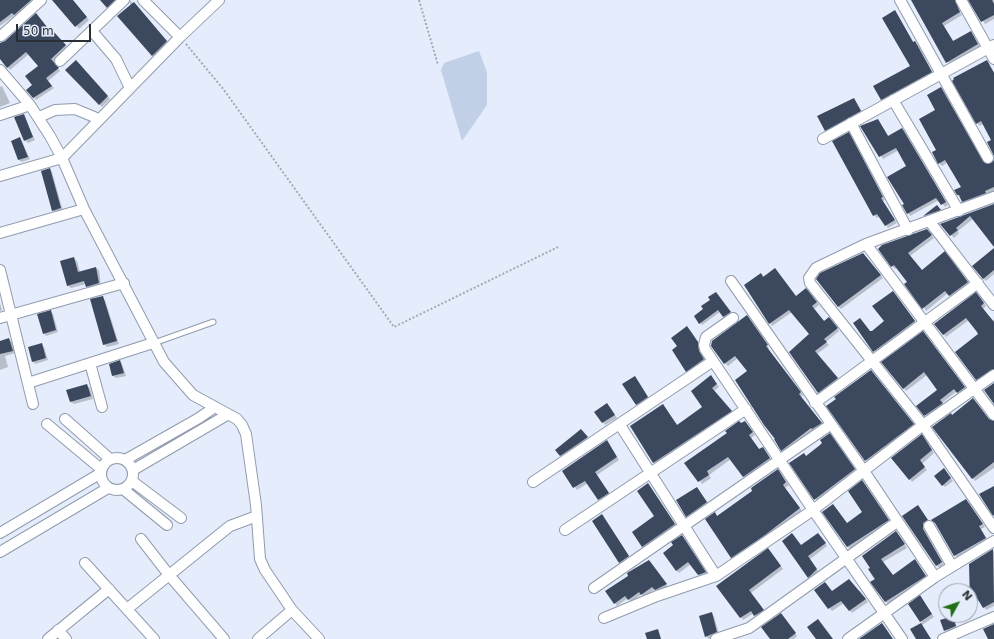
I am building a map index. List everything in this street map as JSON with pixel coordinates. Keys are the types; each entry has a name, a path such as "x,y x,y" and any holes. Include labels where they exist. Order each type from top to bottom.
{"street":[{"path":"1,36 41,0"},
{"path":"60,60 124,0"},
{"path":"143,0 180,37"},
{"path":"0,176 62,158 180,37 219,0"},
{"path":"900,0 988,158"},
{"path":"961,0 991,47 994,59"},
{"path":"92,31 116,59 130,88"},
{"path":"823,139 991,47"},
{"path":"0,70 4,80 30,105 39,117 62,158 84,210 124,283 153,343 164,362 193,395 237,419 242,425 246,434 257,516 260,559 265,570 292,610 319,639"},
{"path":"893,100 959,211"},
{"path":"0,114 30,105"},
{"path":"39,117 55,110 75,110 99,119"},
{"path":"851,123 908,230"},
{"path":"994,197 930,222 866,244 816,268 809,278 810,283 923,425 994,527"},
{"path":"0,233 84,210"},
{"path":"930,222 994,304"},
{"path":"866,244 994,415"},
{"path":"0,270 34,404"},
{"path":"731,281 830,425 864,471 935,577"},
{"path":"0,318 124,283"},
{"path":"815,403 978,283"},
{"path":"733,318 706,338 704,341 705,349 845,558 902,639"},
{"path":"28,383 153,343"},
{"path":"534,482 713,361"},
{"path":"90,363 102,407"},
{"path":"604,618 657,596 716,576 813,510 923,425 975,390 994,375"},
{"path":"0,533 101,471 110,459 115,458 124,460 199,418 215,407"},
{"path":"565,530 746,410"},
{"path":"124,489 132,475 227,414"},
{"path":"65,419 110,459"},
{"path":"47,424 101,471 102,480 108,488 118,490 124,489"},
{"path":"620,424 716,576"},
{"path":"594,588 830,425"},
{"path":"124,460 132,475 181,518"},
{"path":"0,552 108,488"},
{"path":"124,489 166,525"},
{"path":"127,609 230,526 257,516"},
{"path":"716,639 749,628 897,522"},
{"path":"929,526 952,566"},
{"path":"141,539 169,576 224,639"},
{"path":"848,639 935,577 994,541"},
{"path":"86,563 154,639"},
{"path":"48,639 108,588"},
{"path":"258,639 292,610"},
{"path":"943,639 994,617"},
{"path":"58,630 66,639"}],"lane":[{"path":"153,343 213,322"}],"path":[{"path":"419,0 438,65"},
{"path":"180,37 224,90 394,327 558,247"}],"shaded area":[{"path":"479,51 487,72 487,105 462,141 441,70 444,63"}],"building":[{"path":"0,0 31,0 14,15 12,13 0,22"},
{"path":"52,0 73,0 87,17 75,27"},
{"path":"100,0 115,0 107,8"},
{"path":"911,0 955,0 960,12 942,23 953,41 971,31 978,44 946,63"},
{"path":"968,0 992,0 994,4 994,15 981,22"},
{"path":"134,2 167,41 152,56 117,16"},
{"path":"895,10 913,42 915,41 932,72 881,100 873,86 910,66 882,18"},
{"path":"36,13 51,32 53,31 66,45 51,59 59,68 46,78 52,86 33,98 26,90 32,85 25,76 38,66 26,52 7,68 0,59 0,43 5,41"},
{"path":"76,60 108,96 99,105 65,70"},
{"path":"987,60 994,73 994,156 987,142 991,140 981,121 976,124 952,81 954,79 953,78"},
{"path":"941,87 983,161 988,164 994,160 994,187 985,191 986,193 962,202 959,195 957,195 954,190 961,187 945,160 938,164 932,152 936,150 919,119 935,110 927,95"},
{"path":"854,98 861,111 825,131 817,116"},
{"path":"24,114 33,137 24,141 14,117"},
{"path":"878,119 888,136 902,128 946,202 941,205 936,198 907,214 902,205 904,204 887,177 906,166 896,148 879,157 860,126"},
{"path":"849,132 883,197 881,198 895,220 885,226 877,214 873,216 832,141"},
{"path":"20,137 28,157 18,160 11,141"},
{"path":"50,168 61,208 52,211 41,171"},
{"path":"994,204 994,247 970,216 956,228 958,230 950,236 940,224"},
{"path":"937,205 941,210 923,216"},
{"path":"927,229 932,235 908,253 922,270 945,251 968,282 949,296 945,291 922,309 904,284 907,282 894,265 891,267 878,249 882,245"},
{"path":"994,248 994,270 983,279 972,266"},
{"path":"863,253 881,275 838,307 816,279 820,273"},
{"path":"74,257 78,272 96,267 99,283 86,287 84,281 67,286 60,261"},
{"path":"775,268 796,296 806,288 817,302 812,306 824,321 829,317 838,328 824,339 827,342 815,351 838,378 818,393 789,352 809,334 789,310 769,324 744,285 761,273 763,277"},
{"path":"893,291 915,321 873,352 853,323 860,318 870,331 872,331 884,321 872,306"},
{"path":"716,292 731,312 723,317 718,310 699,324 694,316 703,309 701,306 710,300 708,297"},
{"path":"976,292 984,303 981,306 994,322 994,369 976,380 955,352 978,334 977,332 966,318 943,335 934,324"},
{"path":"103,296 117,341 103,345 90,299"},
{"path":"51,310 56,330 43,334 37,314"},
{"path":"747,315 768,345 766,346 801,392 799,394 822,423 812,429 811,428 781,451 775,439 764,425 735,380 747,371 735,356 724,364 711,346 712,341"},
{"path":"687,326 698,342 699,351 704,359 686,372 672,350 677,346 671,338"},
{"path":"923,331 965,387 957,393 954,389 940,400 943,403 924,416 916,406 937,390 924,372 903,389 881,362"},
{"path":"9,338 13,351 0,354 0,341"},
{"path":"42,343 46,358 32,362 28,347"},
{"path":"120,360 124,373 112,376 109,364"},
{"path":"871,370 914,424 865,461 826,406 836,399 834,397"},
{"path":"711,375 717,384 712,388 732,411 653,463 630,426 663,404 677,425 702,407 691,391"},
{"path":"635,376 648,397 636,405 622,384"},
{"path":"994,383 994,404 984,390"},
{"path":"87,384 91,396 70,402 66,390"},
{"path":"973,398 989,419 994,421 994,462 972,479 932,427 951,413 952,415"},
{"path":"607,403 615,415 602,423 594,412"},
{"path":"739,421 741,423 745,421 753,432 749,435 759,449 763,447 770,458 743,477 728,457 707,471 709,475 698,482 684,463 727,433 725,431"},
{"path":"581,429 588,437 560,456 555,450"},
{"path":"830,433 855,469 814,500 789,463 804,453 806,456 822,443 820,440"},
{"path":"922,434 932,450 920,460 925,467 909,480 891,458"},
{"path":"607,440 617,457 595,472 609,493 598,500 585,481 573,488 562,471"},
{"path":"944,468 951,478 942,486 934,476"},
{"path":"778,469 786,482 783,485 800,508 765,535 731,558 705,519 715,512 717,516 752,491 751,488"},
{"path":"862,480 889,520 847,547 822,512 833,504 847,523 862,512 848,491"},
{"path":"648,483 675,524 642,547 632,532 654,516 637,491"},
{"path":"994,486 994,515 993,516 979,494"},
{"path":"697,487 707,502 686,517 676,500"},
{"path":"966,499 983,524 979,526 986,538 954,556 935,523 931,520"},
{"path":"918,505 928,520 923,523 923,529 942,562 936,566 902,516"},
{"path":"602,514 629,556 619,563 592,521"},
{"path":"896,531 905,544 881,559 893,575 915,559 926,576 885,602 870,582 875,579 862,556"},
{"path":"792,533 801,545 818,533 826,543 808,556 817,569 808,578 782,541"},
{"path":"682,535 706,572 698,575 688,562 676,571 663,553 673,545 671,542"},
{"path":"768,548 781,566 749,590 764,610 754,616 751,611 740,618 716,586"},
{"path":"993,549 994,602 983,608 978,600 978,583 970,583 969,564"},
{"path":"649,560 667,584 655,590 652,587 641,595 639,592 628,600 625,596 614,604 605,591 628,576 627,573"},
{"path":"849,579 866,599 849,611 841,601 828,609 814,590 825,582 832,591"},
{"path":"920,595 932,614 920,622 908,604"},
{"path":"712,612 717,632 705,637 699,616"},
{"path":"781,613 796,633 788,639 770,639 761,627"},
{"path":"818,619 833,639 816,639 807,627"},
{"path":"882,623 893,639 859,639"},
{"path":"921,623 931,639 916,639 910,629"},
{"path":"941,623 955,623 956,626 944,631"},
{"path":"994,624 994,639 988,639 983,629"},
{"path":"658,629 661,639 647,639 645,633"}]}
